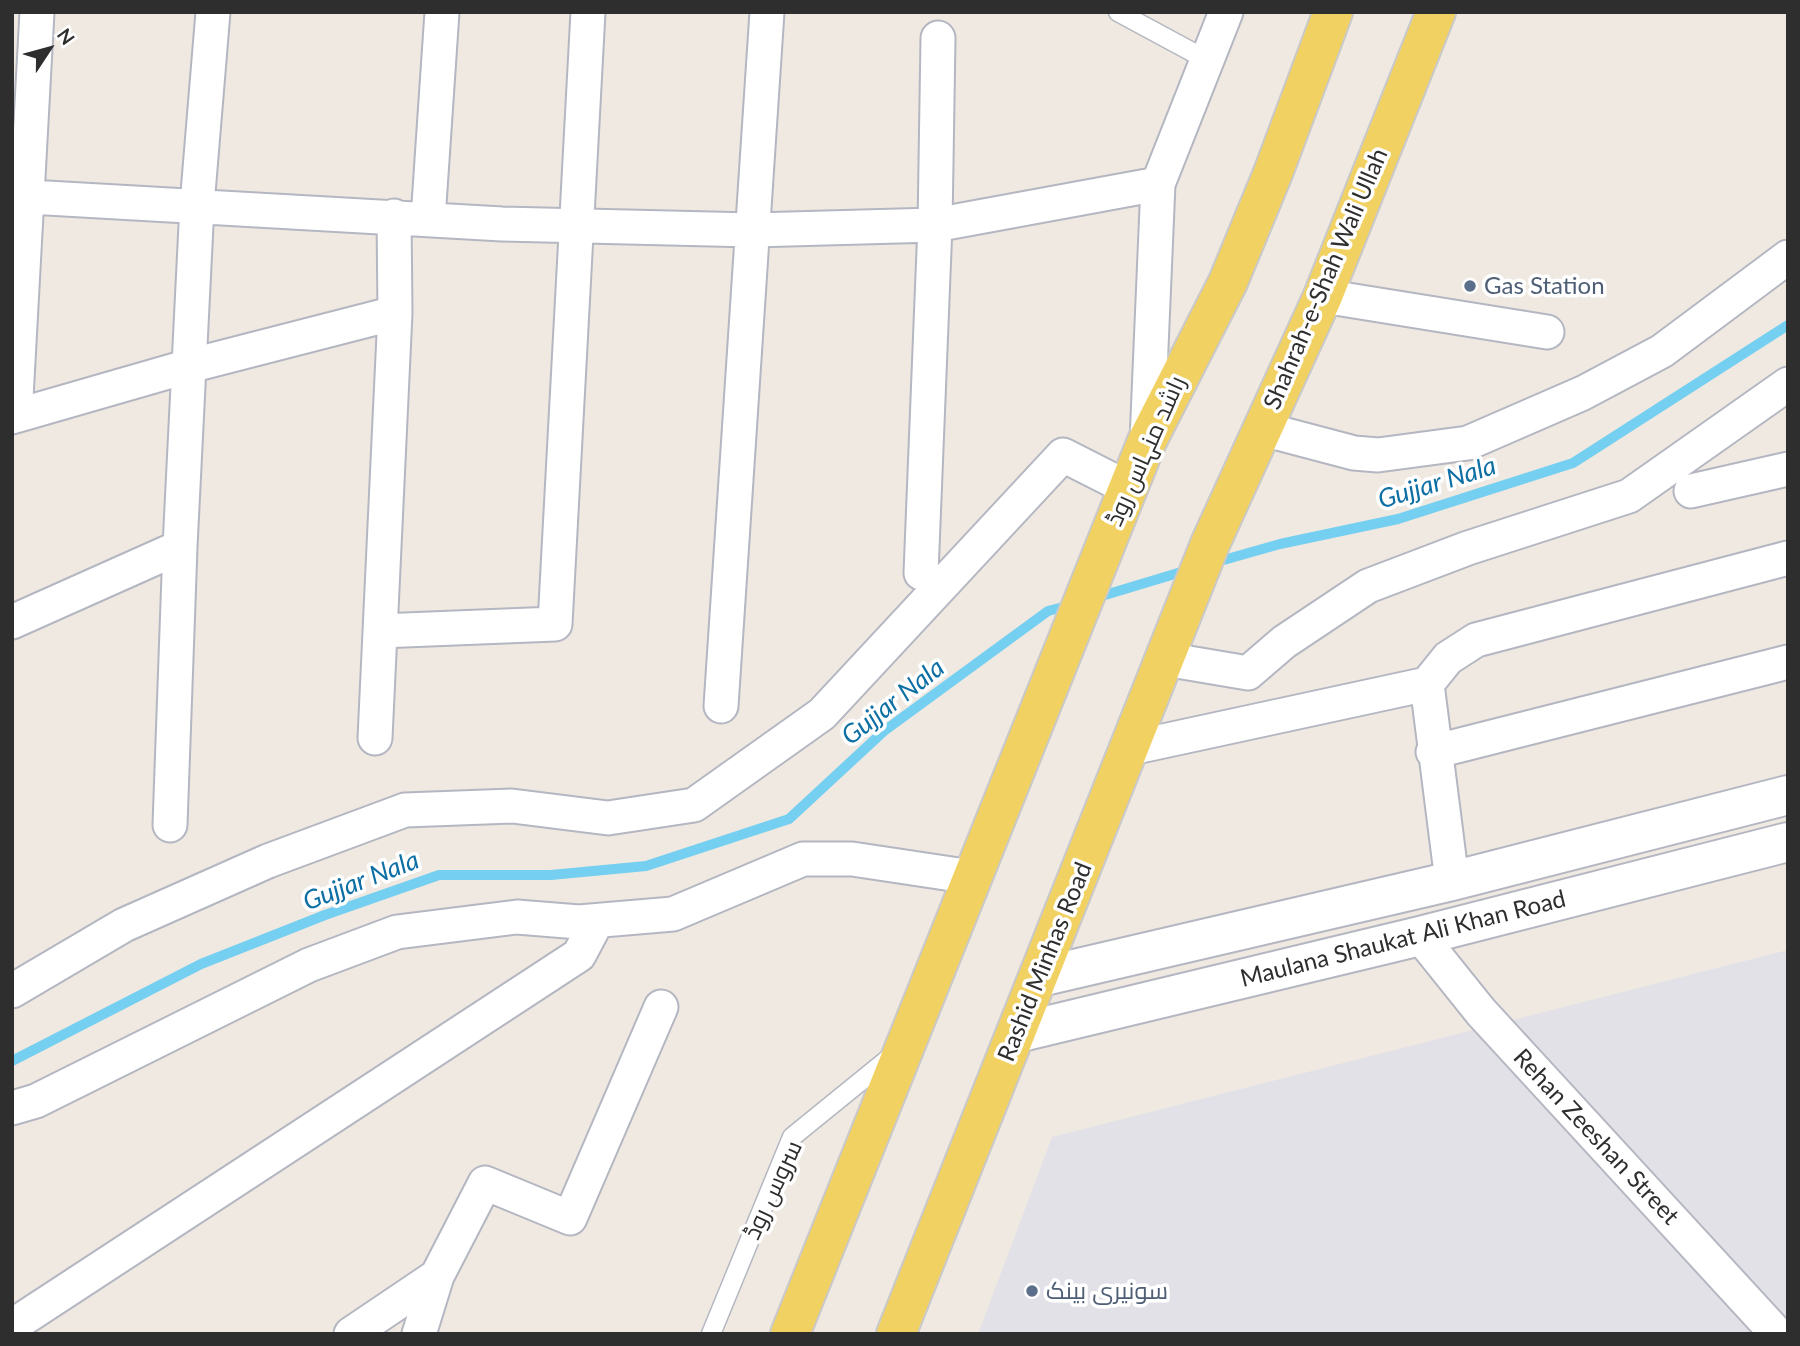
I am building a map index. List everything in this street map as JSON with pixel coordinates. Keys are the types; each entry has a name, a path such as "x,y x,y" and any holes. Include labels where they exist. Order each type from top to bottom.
{"main road":[{"name":"راشد منہاس روڈ","path":"972,877 1147,441 1228,282 1273,173 1333,12"},
{"name":"Shahrah-e-Shah Wali Ullah","path":"1193,589 1210,544 1323,296 1436,12"},
{"name":"Rashid Minhas Road","path":"896,1334 1193,589"},
{"name":"Maulana Shaukat Ali Khan Road","path":"1040,976 1452,881 1788,795"},
{"name":"Maulana Shaukat Ali Khan Road","path":"1017,1033 1420,936 1788,842"},
{"path":"790,1334 972,877"}],"street":[{"path":"37,12 20,196 13,416 188,366 395,313"},
{"path":"170,825 188,366 197,205 213,12"},
{"path":"428,219 442,12"},
{"path":"380,631 555,624 579,227 588,12"},
{"path":"721,706 767,12"},
{"path":"1147,441 1158,184 1226,12"},
{"path":"921,573 935,225 938,38"},
{"path":"20,196 579,227 753,230 935,225 1158,184"},
{"path":"375,738 395,313 394,216"},
{"path":"1263,429 1354,453 1378,455 1468,443 1583,393 1662,351 1788,257"},
{"path":"1323,296 1547,332"},
{"path":"1165,659 1248,673 1284,642 1368,586 1468,548 1629,496 1788,384"},
{"path":"12,992 124,925 268,861 405,810 512,806 608,818 694,805 822,714 1063,455 1128,488"},
{"path":"1691,491 1788,469"},
{"path":"12,622 180,547"},
{"path":"1130,748 1427,684 1448,658 1476,640 1788,558"},
{"path":"1433,752 1788,662"},
{"path":"1427,684 1433,752 1452,881"},
{"path":"12,1108 36,1101 309,965 397,932 517,917 597,921 673,914 803,859 852,859 972,877"},
{"path":"19,1322 579,955 597,921"},
{"name":"Rehan Zeeshan Street","path":"1420,936 1480,1012 1777,1334"},
{"path":"419,1334 437,1276 485,1183 569,1218 661,1007"},
{"path":"351,1334 437,1276"}],"lane":[{"path":"1118,12 1207,60"},
{"name":"سروس روڈ","path":"710,1334 792,1138 904,1046"}],"shaded area":[{"path":"1788,950 1788,1334 978,1334 1052,1137"}],"waterway":[{"name":"Gujjar Nala","path":"1213,563 1280,544 1398,519 1573,463 1788,325"},
{"name":"Gujjar Nala","path":"1095,598 1188,570"},
{"name":"Gujjar Nala","path":"12,1061 201,964 325,915 439,875 551,875 646,866 789,819 884,731 1048,611 1071,605"}],"place":[{"name":"Gas Station","path":"1470,286"},
{"name":"سونیری بینک","path":"1032,1291"}]}
